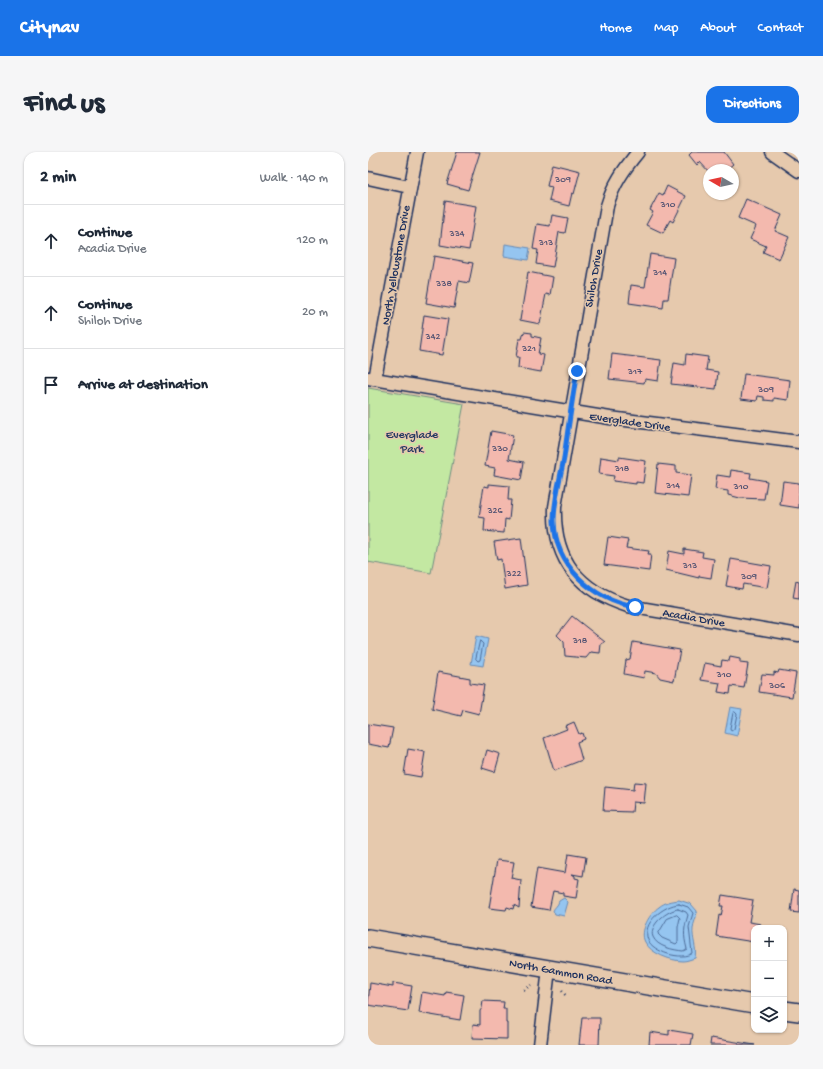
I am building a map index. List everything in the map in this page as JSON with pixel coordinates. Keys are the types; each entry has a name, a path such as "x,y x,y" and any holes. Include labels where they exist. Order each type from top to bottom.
{"main road":[{"name":"North Gammon Road","path":"368,938 751,1003"},
{"path":"787,1010 799,1012"}],"street":[{"name":"North Yellowstone Drive","path":"372,378 417,152"},
{"name":"Shiloh Drive","path":"570,412 607,206 615,183 623,169 638,152"},
{"path":"772,152 799,171"},
{"path":"368,178 409,187"},
{"name":"Everglade Drive","path":"372,378 570,412 668,427 799,442"},
{"name":"Acadia Drive","path":"570,412 555,507 554,523 556,538 565,560 582,582 609,600 628,606 799,635"},
{"path":"540,1045 549,969"}],"path":[{"path":"524,990 531,985"},
{"path":"562,990 567,997"}],"green space":[{"name":"Everglade Park","path":"368,388 464,404 431,573 368,562"}],"water":[{"path":"505,244 530,248 528,260 504,256"},
{"path":"476,636 488,639 483,666 471,664"},
{"path":"730,707 742,709 737,736 725,733"},
{"path":"564,898 568,902 564,916 555,914 553,911 559,901"},
{"path":"679,900 691,904 697,911 693,929 695,958 684,961 673,960 661,956 651,950 645,942 643,933 646,923 652,913 661,905"}],"building":[{"path":"457,152 480,152 468,190 447,184"},
{"path":"692,152 724,152 733,164 703,164 703,165 700,162 697,165 689,155"},
{"path":"552,164 580,171 569,206 549,201 552,187 547,186"},
{"path":"667,186 686,196 673,222 670,220 663,233 646,225 653,212 650,210 659,193 663,195"},
{"path":"746,199 782,215 775,231 789,237 779,259 763,252 766,246 750,239 756,226 738,218"},
{"path":"445,201 476,206 469,250 440,245"},
{"path":"552,215 568,218 565,233 559,232 553,267 536,264 538,250 533,249 537,224 550,226"},
{"path":"650,254 674,258 668,299 664,299 663,308 629,303 631,285 645,287"},
{"path":"434,256 473,263 469,283 459,281 454,308 426,303"},
{"path":"528,272 553,277 550,295 546,294 540,324 520,320"},
{"path":"424,315 448,319 442,355 419,351"},
{"path":"524,332 532,333 532,336 541,338 538,354 544,355 541,372 518,368 519,357 516,357 519,339 522,339"},
{"path":"612,354 661,360 658,381 645,379 644,383 609,379"},
{"path":"686,354 708,357 706,370 718,372 716,389 671,384 674,363 685,365"},
{"path":"744,374 790,380 788,400 774,398 774,401 764,400 764,397 758,396 757,401 741,399"},
{"path":"491,431 513,435 509,459 524,462 521,480 494,475 495,468 485,466"},
{"path":"601,457 619,460 619,457 646,461 643,483 636,482 636,484 613,481 614,476 599,474"},
{"path":"658,464 676,466 676,473 691,475 688,497 655,493"},
{"path":"731,470 751,473 750,478 767,481 764,499 740,498 728,495 728,491 715,489 717,475 730,477"},
{"path":"783,481 799,483 799,508 780,505"},
{"path":"489,484 509,486 508,500 511,500 509,520 505,519 504,533 484,531 485,518 479,517 484,486 489,487"},
{"path":"608,537 628,540 626,548 649,551 648,554 651,554 649,571 604,565"},
{"path":"521,538 527,585 505,589 501,559 497,560 494,542"},
{"path":"684,549 703,552 702,557 714,559 711,578 699,576 699,578 666,570 669,551 684,554"},
{"path":"731,559 771,566 767,588 743,584 742,589 726,586"},
{"path":"796,581 799,582 799,599 793,598"},
{"path":"572,616 605,642 601,644 600,653 591,652 586,658 565,656 564,642 557,635"},
{"path":"633,642 680,650 674,681 660,678 656,673 645,671 644,678 624,674 626,660 630,659"},
{"path":"730,657 740,659 740,663 748,664 744,688 731,686 730,694 718,692 720,683 701,680 705,663 721,666 722,660 729,661"},
{"path":"779,670 796,673 792,697 759,692 762,674 774,675 774,672 778,673"},
{"path":"438,672 470,678 470,683 484,685 479,714 463,710 461,716 432,709"},
{"path":"574,722 579,734 582,733 584,739 577,742 582,760 554,771 544,738 567,729 565,726"},
{"path":"368,724 393,728 389,748 368,744"},
{"path":"408,749 425,752 421,777 404,774"},
{"path":"487,750 500,754 495,772 482,768"},
{"path":"634,782 646,783 644,803 633,802 632,812 603,811 605,787 633,790"},
{"path":"568,854 586,857 583,876 572,874 575,878 579,879 576,898 563,896 563,893 553,891 549,910 531,907 537,868 565,873"},
{"path":"497,860 514,862 511,878 521,880 519,908 514,905 513,909 507,907 506,910 489,908"},
{"path":"794,889 799,890 799,913 791,912"},
{"path":"722,895 753,900 749,922 761,924 751,925 751,942 716,936 719,915 721,916 723,906 720,906"},
{"path":"370,983 393,987 393,983 412,986 408,1011 368,1005"},
{"path":"422,992 445,996 446,992 464,995 460,1020 419,1013"},
{"path":"483,1001 504,1002 503,1009 506,1009 507,1039 472,1038 473,1024 480,1025 480,1011"},
{"path":"582,1018 600,1018 599,1045 579,1045"},
{"path":"669,1030 693,1034 691,1045 649,1045 650,1032 669,1035"},
{"path":"711,1038 755,1045 710,1045"}],"route":[{"path":"577,371 555,507 554,523 556,538 565,560 582,582 609,600 635,607"}]}
